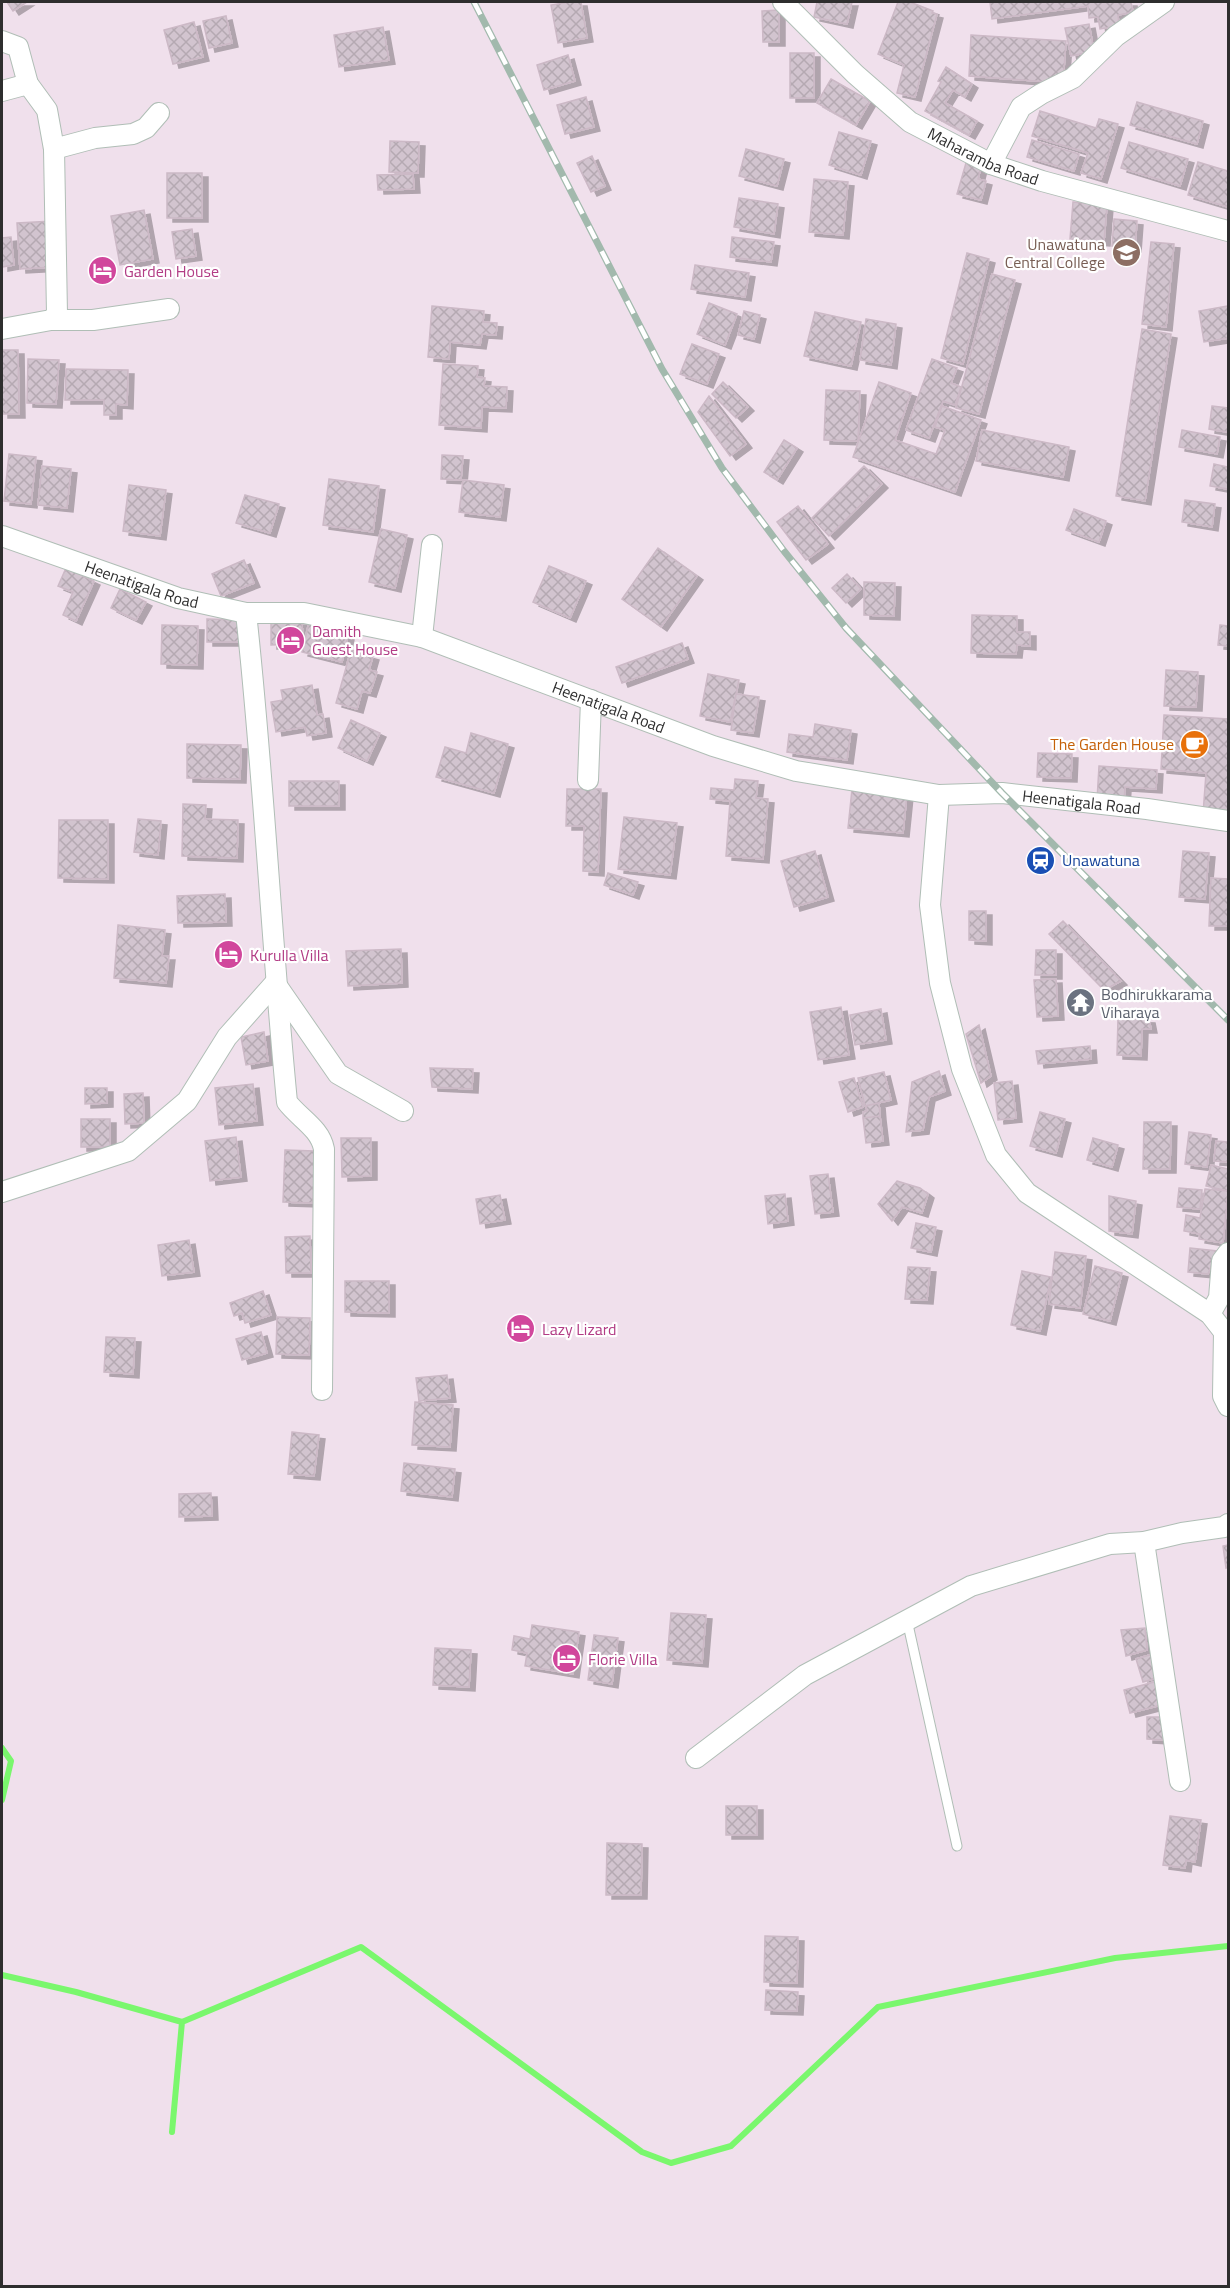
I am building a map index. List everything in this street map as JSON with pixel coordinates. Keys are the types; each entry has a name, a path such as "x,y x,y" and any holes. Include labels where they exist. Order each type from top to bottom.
{"street":[{"name":"Maharamba Road","path":"783,2 855,74 910,122 991,164 1042,182 1228,231"},
{"path":"991,164 1021,107 1073,78 1116,36 1164,2"},
{"path":"2,41 18,47 28,84 47,110 54,149 57,314 51,320"},
{"path":"2,91 28,84"},
{"path":"54,149 96,138 134,135 146,128 159,113"},
{"path":"2,329 51,320 93,320 169,309"},
{"name":"Heenatigala Road","path":"2,536 178,598 246,613 304,613 422,637 713,746 796,771 939,795 1002,793 1147,809 1228,821"},
{"path":"422,637 432,545"},
{"path":"246,613 254,682 275,983 286,1102 295,1114 322,1138 324,1149 322,1390"},
{"path":"588,780 591,700"},
{"path":"939,795 930,905 940,982 962,1070 996,1155 1027,1193 1210,1314 1224,1332 1223,1395 1228,1406"},
{"path":"275,983 338,1074 403,1111"},
{"path":"2,1192 128,1151 187,1101 227,1037 275,983"},
{"path":"1210,1314 1219,1298 1222,1261 1228,1253"},
{"path":"696,1758 805,1675 971,1586 1110,1544 1144,1542 1182,1533 1224,1527 1228,1524"},
{"path":"1144,1542 1180,1780"}],"lane":[{"path":"907,1620 957,1846"}],"building":[{"path":"7,2 27,2 13,11"},
{"path":"581,2 587,38 558,43 551,5"},
{"path":"817,2 852,2 847,24 814,17"},
{"path":"898,2 910,2 937,14 915,97 897,93 904,65 878,54"},
{"path":"990,2 1131,2 1133,12 1118,15 1119,26 1100,29 1098,17 1089,18 1088,6 992,19"},
{"path":"779,10 779,42 763,42 762,11"},
{"path":"226,16 232,43 209,48 203,21"},
{"path":"194,22 203,57 173,64 164,30"},
{"path":"1089,24 1094,51 1071,56 1065,28"},
{"path":"383,27 389,60 339,67 334,35"},
{"path":"971,35 1066,41 1063,83 969,76"},
{"path":"790,53 814,53 814,98 790,98"},
{"path":"568,55 575,81 544,90 537,65"},
{"path":"946,67 972,84 965,97 953,90 945,103 977,121 969,135 925,111 941,82 938,81"},
{"path":"831,79 870,101 856,125 817,103"},
{"path":"586,97 594,127 565,134 557,105"},
{"path":"1137,102 1203,121 1197,144 1130,125"},
{"path":"1040,111 1096,128 1099,119 1118,124 1101,179 1081,173 1088,153 1032,136"},
{"path":"839,132 871,141 861,175 829,165"},
{"path":"1032,140 1079,154 1074,171 1027,157"},
{"path":"390,141 419,142 418,173 389,172"},
{"path":"1129,142 1188,159 1180,186 1121,168"},
{"path":"746,149 784,159 777,186 739,176"},
{"path":"592,156 605,186 591,192 577,163"},
{"path":"1198,162 1228,171 1228,207 1188,195"},
{"path":"966,163 981,167 978,179 986,181 981,200 957,194"},
{"path":"167,173 202,173 202,218 167,218"},
{"path":"413,174 414,189 378,190 377,175"},
{"path":"814,179 848,182 843,235 809,232"},
{"path":"739,198 778,204 774,234 734,227"},
{"path":"1073,202 1107,205 1104,242 1070,239"},
{"path":"144,210 153,259 120,265 111,216"},
{"path":"1114,219 1137,221 1135,248 1112,246"},
{"path":"53,221 55,267 20,269 17,223"},
{"path":"192,229 196,256 176,259 172,232"},
{"path":"11,237 14,265 2,267 2,238"},
{"path":"732,237 774,242 771,262 730,257"},
{"path":"1151,242 1174,244 1166,327 1142,324"},
{"path":"967,253 989,259 963,364 941,358"},
{"path":"695,265 749,273 745,297 691,289"},
{"path":"992,274 1015,280 979,414 956,408"},
{"path":"709,303 737,314 725,345 697,334"},
{"path":"432,306 484,311 483,322 497,323 496,335 482,334 480,345 450,342 449,359 428,357"},
{"path":"1228,306 1228,338 1204,342 1199,311"},
{"path":"744,311 760,315 754,339 738,335"},
{"path":"815,312 861,322 851,366 804,356"},
{"path":"866,319 896,324 891,365 860,360"},
{"path":"1142,329 1171,334 1145,501 1116,496"},
{"path":"692,344 719,354 707,384 680,374"},
{"path":"2,350 18,350 19,414 2,414"},
{"path":"28,359 59,360 56,404 27,403"},
{"path":"932,359 957,368 951,383 961,387 955,405 943,401 929,438 906,430"},
{"path":"443,364 478,366 477,377 485,378 484,386 507,387 506,408 482,407 481,428 439,425"},
{"path":"66,369 128,370 127,405 116,404 116,415 104,415 104,400 65,400"},
{"path":"723,382 748,407 736,418 712,394"},
{"path":"879,382 911,393 895,440 936,454 945,430 935,427 942,406 981,420 955,492 853,457"},
{"path":"826,390 860,391 858,441 824,440"},
{"path":"709,396 746,444 730,456 698,412"},
{"path":"1212,406 1228,408 1228,432 1209,429"},
{"path":"982,430 1069,447 1063,477 976,461"},
{"path":"1182,430 1220,437 1217,454 1179,447"},
{"path":"784,440 797,448 777,480 764,472"},
{"path":"9,454 36,457 31,504 4,501"},
{"path":"442,455 463,456 461,480 441,479"},
{"path":"1214,464 1228,467 1228,489 1210,486"},
{"path":"42,466 71,469 67,508 38,505"},
{"path":"864,466 882,484 829,536 812,518"},
{"path":"329,479 379,486 373,532 323,525"},
{"path":"463,480 504,485 500,517 459,512"},
{"path":"129,485 166,490 160,536 123,531"},
{"path":"245,495 279,504 270,533 236,523"},
{"path":"1185,500 1215,504 1212,527 1182,522"},
{"path":"798,506 828,544 806,560 777,522"},
{"path":"1074,509 1106,521 1099,542 1066,530"},
{"path":"381,529 407,535 395,588 369,582"},
{"path":"658,548 697,576 661,627 622,599"},
{"path":"244,560 254,583 221,596 212,574"},
{"path":"549,566 586,581 570,618 533,602"},
{"path":"66,568 94,581 76,621 63,615 73,592 58,586"},
{"path":"847,574 861,589 846,603 832,588"},
{"path":"864,582 895,583 894,616 864,615"},
{"path":"120,589 146,602 136,620 111,608"},
{"path":"972,615 1017,616 1017,632 1030,632 1030,646 1017,645 1016,654 971,653"},
{"path":"310,618 350,627 342,662 302,652"},
{"path":"207,619 241,620 241,642 207,642"},
{"path":"302,621 303,644 271,645 271,622"},
{"path":"162,625 198,626 197,665 161,664"},
{"path":"1220,625 1228,626 1228,646 1218,645"},
{"path":"682,643 688,659 622,683 616,667"},
{"path":"351,650 373,656 369,670 377,672 370,693 362,691 357,709 336,703"},
{"path":"1166,670 1198,672 1196,707 1164,706"},
{"path":"708,674 739,680 730,722 700,716"},
{"path":"312,685 317,715 323,714 326,733 307,736 305,727 276,732 271,702 283,700 281,690"},
{"path":"736,694 759,697 753,733 731,730"},
{"name":"The Garden House","path":"1164,715 1228,719 1228,816 1203,814 1206,773 1161,769"},
{"path":"351,720 380,733 367,761 338,748"},
{"path":"815,724 851,730 847,760 787,752 789,734 813,737"},
{"path":"471,733 508,744 494,793 436,777 445,747 466,753"},
{"path":"187,744 241,745 240,779 187,778"},
{"path":"1038,753 1072,754 1071,778 1037,777"},
{"path":"1099,766 1157,770 1156,789 1125,787 1124,802 1097,800"},
{"path":"735,779 758,781 756,798 768,799 763,859 726,856 730,801 710,799 711,788 734,790"},
{"path":"289,781 339,781 339,806 289,806"},
{"path":"567,789 601,789 598,872 583,871 584,826 566,826"},
{"path":"852,789 907,794 903,833 848,828"},
{"path":"183,804 206,805 205,819 238,820 237,858 182,856"},
{"path":"624,817 677,823 670,875 618,869"},
{"path":"138,819 161,821 158,855 134,852"},
{"path":"59,820 108,820 108,879 58,878"},
{"path":"815,851 828,897 794,907 781,861"},
{"path":"1183,851 1209,853 1205,899 1179,897"},
{"path":"608,873 638,882 633,895 604,885"},
{"path":"1211,878 1228,879 1228,926 1209,926"},
{"path":"225,894 226,922 178,923 177,896"},
{"path":"969,911 986,911 986,941 969,940"},
{"path":"1063,921 1121,981 1104,990 1049,934"},
{"path":"118,925 165,930 162,956 169,956 166,983 114,978"},
{"path":"401,949 402,983 348,986 346,951"},
{"path":"1036,950 1056,950 1056,975 1035,975"},
{"path":"1056,979 1058,1016 1037,1017 1034,980"},
{"path":"841,1007 849,1055 818,1060 810,1012"},
{"path":"881,1009 886,1040 855,1045 850,1015"},
{"path":"1118,1018 1149,1019 1151,1029 1142,1029 1141,1056 1117,1055"},
{"path":"979,1025 991,1076 981,1083 966,1034"},
{"path":"264,1032 268,1061 246,1065 241,1037"},
{"path":"1090,1046 1091,1059 1038,1064 1036,1051"},
{"path":"430,1068 473,1069 472,1089 432,1087"},
{"path":"939,1071 945,1091 929,1097 923,1130 906,1132 912,1082"},
{"path":"884,1072 891,1100 865,1106 858,1078"},
{"path":"854,1078 863,1107 848,1112 839,1082"},
{"path":"1012,1081 1016,1118 998,1120 994,1083"},
{"path":"253,1084 257,1121 219,1125 215,1088"},
{"path":"85,1088 107,1088 107,1103 85,1104"},
{"path":"143,1093 144,1123 125,1124 124,1094"},
{"path":"879,1103 880,1116 863,1118 863,1112 867,1111 866,1106"},
{"path":"1040,1112 1065,1119 1056,1153 1030,1146"},
{"path":"880,1116 883,1141 866,1143 863,1118"},
{"path":"81,1119 110,1119 110,1147 81,1147"},
{"path":"1144,1122 1171,1122 1170,1169 1143,1169"},
{"path":"1189,1132 1211,1135 1207,1167 1185,1164"},
{"path":"236,1137 241,1177 210,1181 205,1141"},
{"path":"341,1138 371,1138 371,1176 342,1177"},
{"path":"1093,1138 1118,1145 1112,1167 1087,1160"},
{"path":"1216,1141 1228,1142 1228,1162 1214,1161"},
{"path":"285,1150 315,1151 313,1203 283,1202"},
{"path":"1211,1165 1228,1169 1228,1191 1206,1186"},
{"path":"828,1174 833,1212 815,1214 810,1176"},
{"path":"897,1181 920,1188 928,1194 922,1213 902,1207 892,1221 878,1204"},
{"path":"1179,1188 1202,1190 1200,1209 1177,1207"},
{"path":"1205,1189 1228,1191 1223,1243 1199,1239 1200,1234 1184,1231 1186,1215 1200,1218"},
{"path":"785,1194 788,1221 768,1224 765,1196"},
{"path":"500,1195 505,1220 480,1224 476,1199"},
{"path":"1109,1196 1136,1201 1132,1234 1109,1231"},
{"path":"916,1223 936,1227 931,1252 911,1248"},
{"path":"310,1236 311,1273 286,1273 285,1237"},
{"path":"189,1240 194,1272 162,1276 158,1245"},
{"path":"1190,1248 1217,1251 1208,1274 1188,1272"},
{"path":"1055,1252 1086,1256 1080,1308 1049,1304"},
{"path":"1095,1266 1122,1273 1110,1321 1083,1314"},
{"path":"908,1267 930,1268 927,1300 905,1299"},
{"path":"1022,1271 1051,1277 1040,1331 1011,1325"},
{"path":"345,1281 389,1281 389,1313 345,1312"},
{"path":"263,1291 271,1315 245,1323 242,1313 234,1316 230,1303"},
{"path":"277,1317 310,1318 309,1355 276,1354"},
{"path":"261,1332 267,1353 242,1360 236,1339"},
{"path":"106,1337 135,1338 133,1374 104,1372"},
{"path":"447,1375 450,1398 419,1401 416,1378"},
{"path":"415,1402 453,1405 450,1447 412,1445"},
{"path":"292,1432 319,1435 314,1476 288,1474"},
{"path":"404,1463 455,1469 452,1497 401,1491"},
{"path":"211,1493 212,1516 179,1517 179,1494"},
{"path":"1228,1545 1228,1567 1226,1568 1223,1546"},
{"path":"671,1613 706,1615 702,1663 667,1660"},
{"path":"532,1625 579,1632 573,1674 525,1666 527,1653 512,1650 514,1636 530,1639"},
{"path":"1145,1628 1147,1650 1126,1656 1121,1630"},
{"path":"594,1635 618,1638 612,1684 588,1680"},
{"path":"435,1648 471,1650 469,1687 433,1685"},
{"path":"1153,1654 1160,1677 1143,1682 1136,1659"},
{"path":"1158,1681 1165,1704 1130,1713 1124,1690"},
{"path":"1147,1717 1163,1717 1163,1740 1147,1739"},
{"path":"726,1806 757,1806 757,1835 726,1835"},
{"path":"1170,1816 1201,1820 1195,1862 1186,1860 1185,1868 1163,1865"},
{"path":"607,1843 642,1844 641,1895 606,1895"},
{"path":"765,1936 798,1937 797,1983 764,1982"},
{"path":"766,1990 798,1992 797,2011 765,2010"}],"waterway":[{"path":"2,1748 11,1761 2,1800"},
{"path":"2,1975 76,1992 182,2022 361,1947 642,2152 671,2163 731,2146 878,2007 1115,1958 1228,1946"},
{"path":"172,2132 182,2022"}],"railway":[{"path":"474,2 662,369 722,468 784,551 846,628 1002,793 1228,1020"}],"place":[{"name":"Unawatuna Central College","path":"1126,253"},
{"name":"Garden House","path":"103,271"},
{"name":"Damith Guest House","path":"291,640"},
{"name":"The Garden House","path":"1195,744"},
{"name":"Unawatuna","path":"1041,860"},
{"name":"Kurulla Villa","path":"229,955"},
{"name":"Bodhirukkarama Viharaya","path":"1080,1003"},
{"name":"Lazy Lizard","path":"521,1329"},
{"name":"Florie Villa","path":"567,1659"}]}
